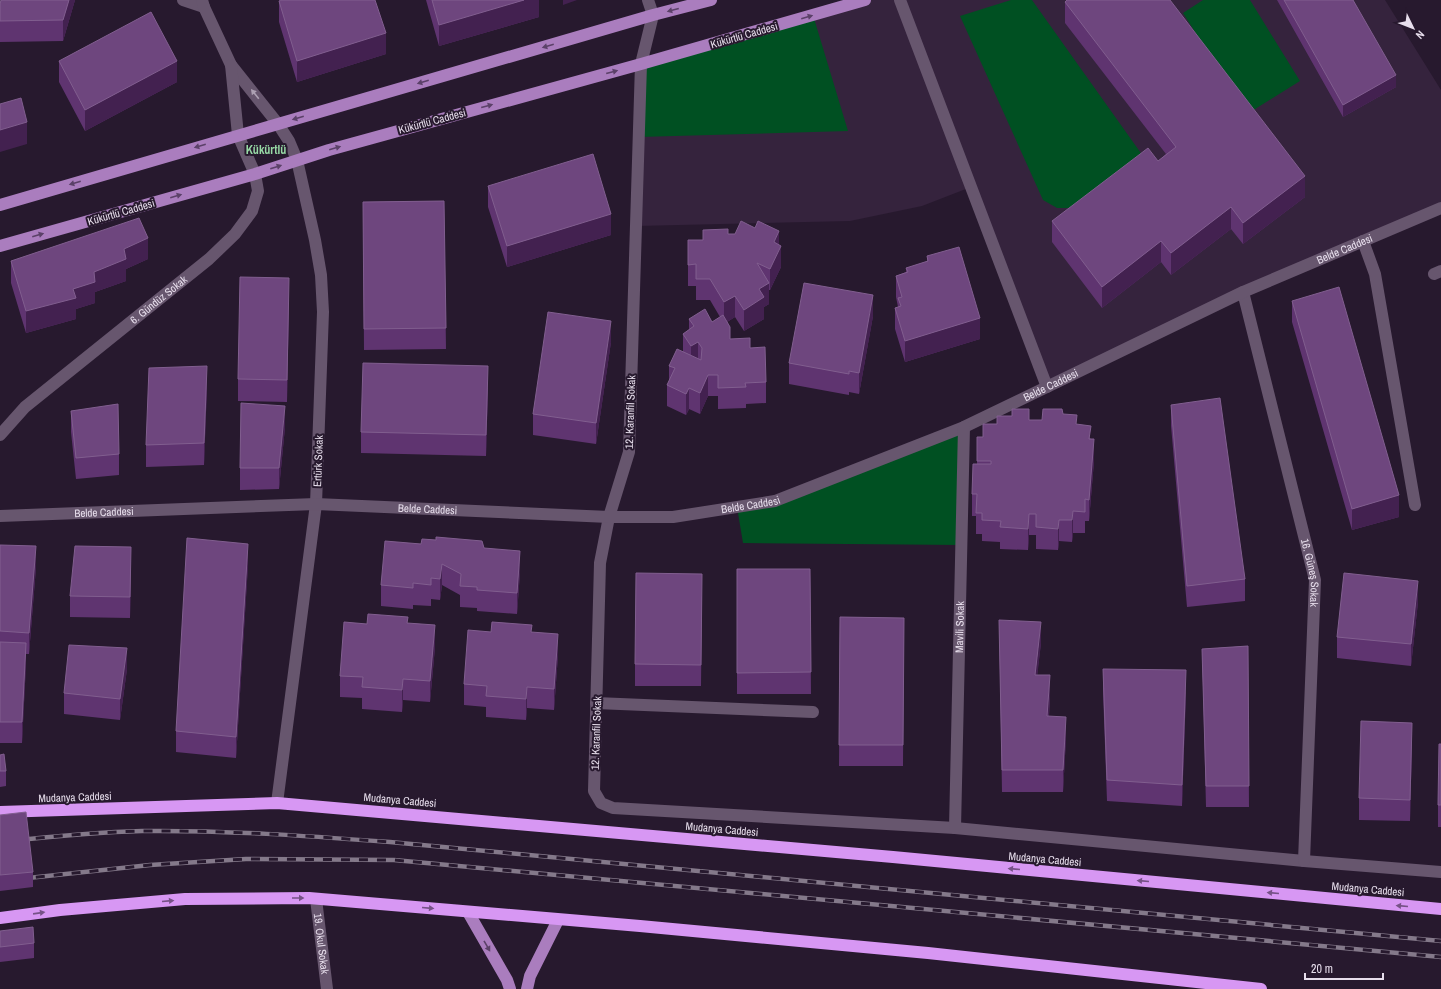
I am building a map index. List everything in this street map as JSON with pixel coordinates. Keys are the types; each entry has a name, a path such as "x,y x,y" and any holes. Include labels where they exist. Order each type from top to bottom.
{"highway":[{"name":"Mudanya Caddesi","path":"0,812 277,803 893,857 1441,909"},
{"path":"0,918 60,910 185,899 316,899 928,953 1261,989"}],"main road":[{"path":"0,205 653,15 711,0"},
{"name":"Kükürtlü Caddesi","path":"0,246 255,174 329,150 641,64 865,0"},
{"path":"468,912 507,980 510,989"},
{"path":"527,989 530,976 558,920"}],"street":[{"path":"183,0 203,4 231,65"},
{"path":"648,0 653,15"},
{"path":"900,0 1047,387"},
{"name":"12. Karanfil Sokak","path":"653,15 641,64 629,452 609,517 600,563 594,791 601,803 614,808 955,828"},
{"name":"Ertürk Sokak","path":"231,65 278,124 289,141 297,160 315,240 321,275 323,312 316,504 277,803"},
{"name":"6. Gündüz Sokak","path":"0,435 25,407 209,259 235,234 252,211 258,191 255,174 238,135 231,65"},
{"name":"Belde Caddesi","path":"0,516 316,504 609,517 673,517 775,501 964,427 1243,292 1441,208"},
{"path":"1363,241 1375,274 1414,505"},
{"name":"16. Güneş Sokak","path":"1243,292 1315,580 1304,862"},
{"name":"Mavili Sokak","path":"955,828 964,427"},
{"path":"596,703 814,712"},
{"path":"955,828 1304,862 1441,872"},
{"name":"19. Okul Sokak","path":"316,899 327,989"}],"shaded area":[{"path":"865,0 1385,0 1441,90 1441,208 1047,387 971,187 922,206 850,221 636,226 639,137 813,15"}],"green space":[{"path":"1011,0 1032,0 1143,156 1073,208 1057,208 1043,200 960,16"},
{"path":"1203,0 1250,0 1300,81 1247,114 1183,13"},
{"path":"813,15 848,131 639,137 641,64"},
{"path":"964,427 961,545 743,543 737,507 775,501"}],"building":[{"path":"1,0 69,0 63,20 0,21"},
{"path":"375,0 386,33 297,61 279,1"},
{"path":"432,0 524,0 439,25"},
{"path":"1067,0 1170,0 1305,176 1243,223 1231,207 1171,253 1161,241 1102,287 1052,221 1148,148 1158,161 1176,147 1065,2"},
{"path":"1284,0 1353,0 1396,75 1343,105"},
{"path":"151,12 177,61 85,110 59,61"},
{"path":"21,98 27,122 0,130 0,104"},
{"path":"593,154 611,214 507,246 488,186"},
{"path":"444,201 446,328 364,329 363,202"},
{"path":"139,218 148,238 124,249 126,259 94,272 95,282 73,289 76,298 26,311 11,261"},
{"path":"741,221 755,228 758,221 779,231 774,242 781,246 770,269 757,263 769,283 759,289 764,297 744,310 735,296 724,302 710,279 696,279 696,264 688,265 688,240 703,240 703,230 728,229 728,234 735,234"},
{"path":"959,247 980,318 905,341 895,308 901,306 898,298 902,297 896,276 908,272 906,268 928,261 927,256"},
{"path":"240,277 289,278 287,380 238,379"},
{"path":"804,283 873,295 859,373 849,371 849,374 789,363"},
{"path":"1339,287 1399,495 1352,509 1292,301"},
{"path":"705,309 712,322 723,315 730,327 730,339 750,338 750,348 765,347 766,382 745,383 746,387 718,388 718,375 708,375 700,393 689,388 686,394 667,385 675,368 669,366 677,349 701,360 702,348 698,342 691,346 683,334 694,326 689,319"},
{"path":"548,312 611,321 596,423 533,414"},
{"path":"363,363 488,366 486,435 361,432"},
{"path":"207,366 204,443 146,445 149,368"},
{"path":"1220,398 1245,579 1187,586 1171,405"},
{"path":"241,403 285,406 279,468 240,468"},
{"path":"118,404 119,454 76,458 71,411"},
{"path":"1012,409 1029,409 1029,420 1042,420 1043,409 1062,409 1063,414 1077,415 1076,424 1091,426 1089,439 1094,439 1089,500 1085,499 1085,512 1073,511 1072,520 1059,520 1058,529 1036,527 1036,514 1029,514 1028,529 1000,527 1001,521 982,520 982,513 976,513 977,494 972,494 973,464 991,464 991,461 977,461 977,437 983,437 983,424 997,424 997,416 1012,416"},
{"path":"436,537 482,541 484,548 520,551 517,593 477,590 477,587 460,586 461,574 442,564 440,579 431,578 431,585 413,583 413,588 381,585 385,541 421,544 422,539 436,540"},
{"path":"187,538 248,544 236,737 176,731"},
{"path":"0,545 36,546 29,633 0,631"},
{"path":"75,546 131,547 130,597 70,596"},
{"path":"737,569 810,569 811,672 737,673"},
{"path":"636,573 702,574 701,665 635,664"},
{"path":"1344,573 1418,581 1411,644 1337,637"},
{"path":"368,614 408,617 407,623 435,625 430,681 403,679 402,690 362,687 363,677 340,676 344,622 367,624"},
{"path":"840,617 904,618 903,745 839,745"},
{"path":"999,620 1041,622 1035,675 1050,675 1047,716 1066,717 1063,770 1002,770"},
{"path":"492,622 532,625 531,632 558,634 554,689 527,687 526,699 486,696 487,686 464,684 468,630 491,632"},
{"path":"0,642 26,643 22,722 0,722"},
{"path":"69,645 127,648 120,699 64,693"},
{"path":"1248,646 1249,786 1206,786 1202,649"},
{"path":"1103,669 1186,670 1182,785 1107,780"},
{"path":"1361,721 1412,723 1410,800 1359,798"},
{"path":"1439,744 1441,744 1441,805 1438,805"},
{"path":"4,754 6,771 0,771 0,755"},
{"path":"26,812 33,872 0,875 0,815"},
{"path":"33,927 34,943 0,947 0,931"}],"railway":[{"path":"0,842 142,831 235,832 390,842 1441,941"},
{"path":"0,881 150,865 246,859 394,860 1441,957"}],"district":[{"name":"Kükürtlü","path":"266,150"}]}
